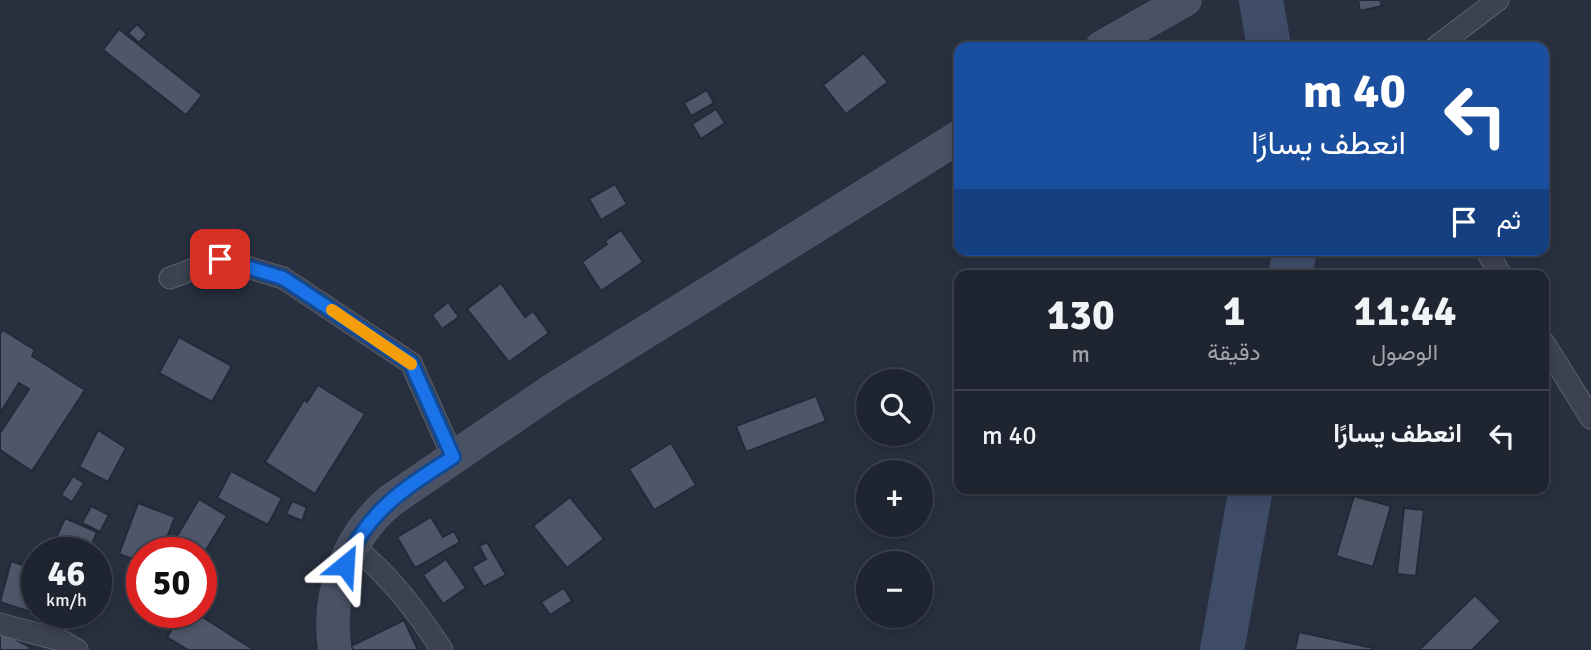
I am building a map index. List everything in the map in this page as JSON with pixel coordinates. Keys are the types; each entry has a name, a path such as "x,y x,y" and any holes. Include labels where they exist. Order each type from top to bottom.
{"main road":[{"path":"1111,42 1185,0"},
{"path":"335,650 331,629 337,585 353,546 373,515 408,486 554,389 954,140"}],"street":[{"path":"1443,42 1498,0"},
{"path":"170,278 220,259 283,278 411,363 453,457"},
{"path":"1549,350 1591,418"},
{"path":"353,546 384,571 415,608 442,650"},
{"path":"0,624 60,640 77,650"}],"building":[{"path":"1358,0 1380,0 1382,6 1360,11"},
{"path":"137,24 147,34 139,43 128,33"},
{"path":"119,29 202,95 186,115 103,50"},
{"path":"864,53 888,82 846,114 823,85"},
{"path":"707,90 714,103 691,116 684,103"},
{"path":"716,109 725,123 701,139 692,124"},
{"path":"615,184 627,204 601,220 589,199"},
{"path":"621,230 643,262 601,291 582,262"},
{"path":"501,283 525,317 533,311 549,333 509,362 467,309"},
{"path":"448,302 459,317 442,329 432,315"},
{"path":"3,330 35,350 32,356 85,390 32,471 0,450 0,433 29,389 19,383 0,413 0,334"},
{"path":"179,337 232,366 212,402 159,373"},
{"path":"318,385 365,414 315,494 265,462 304,400 307,402"},
{"path":"816,396 826,421 746,452 736,426"},
{"path":"98,430 126,448 108,482 79,467"},
{"path":"671,443 696,485 654,510 629,469"},
{"path":"231,471 282,498 268,525 217,498"},
{"path":"73,476 84,483 72,502 61,495"},
{"path":"1354,496 1391,506 1373,567 1336,556"},
{"path":"570,497 604,539 567,568 533,526"},
{"path":"199,499 227,516 214,537 176,537"},
{"path":"292,501 307,507 302,521 286,514"},
{"path":"138,503 175,517 167,537 126,537 126,557 119,554"},
{"path":"91,506 109,515 100,532 82,523"},
{"path":"1404,508 1424,510 1416,576 1397,574"},
{"path":"431,517 443,537 454,531 460,542 415,568 397,537"},
{"path":"65,518 97,532 95,537 56,537"},
{"path":"487,542 506,575 484,587 472,567 486,559 479,546"},
{"path":"446,559 466,588 443,604 423,575"},
{"path":"11,561 21,564 21,609 0,602"},
{"path":"564,588 572,601 550,615 541,602"},
{"path":"1475,595 1501,621 1472,650 1419,650"},
{"path":"404,620 418,650 353,650 351,646"},
{"path":"217,626 254,650 188,650 167,637 172,628"},
{"path":"0,631 30,647 29,650 0,650"},
{"path":"1299,632 1373,648 1373,650 1295,650"}],"waterway":[{"path":"1261,0 1268,42"},
{"path":"1291,270 1294,256"},
{"path":"1222,650 1250,494"}],"slow traffic":[{"path":"332,310 411,364"}],"route":[{"path":"220,259 283,278 411,363 453,457 408,486 373,515 353,546 345,565"}]}
